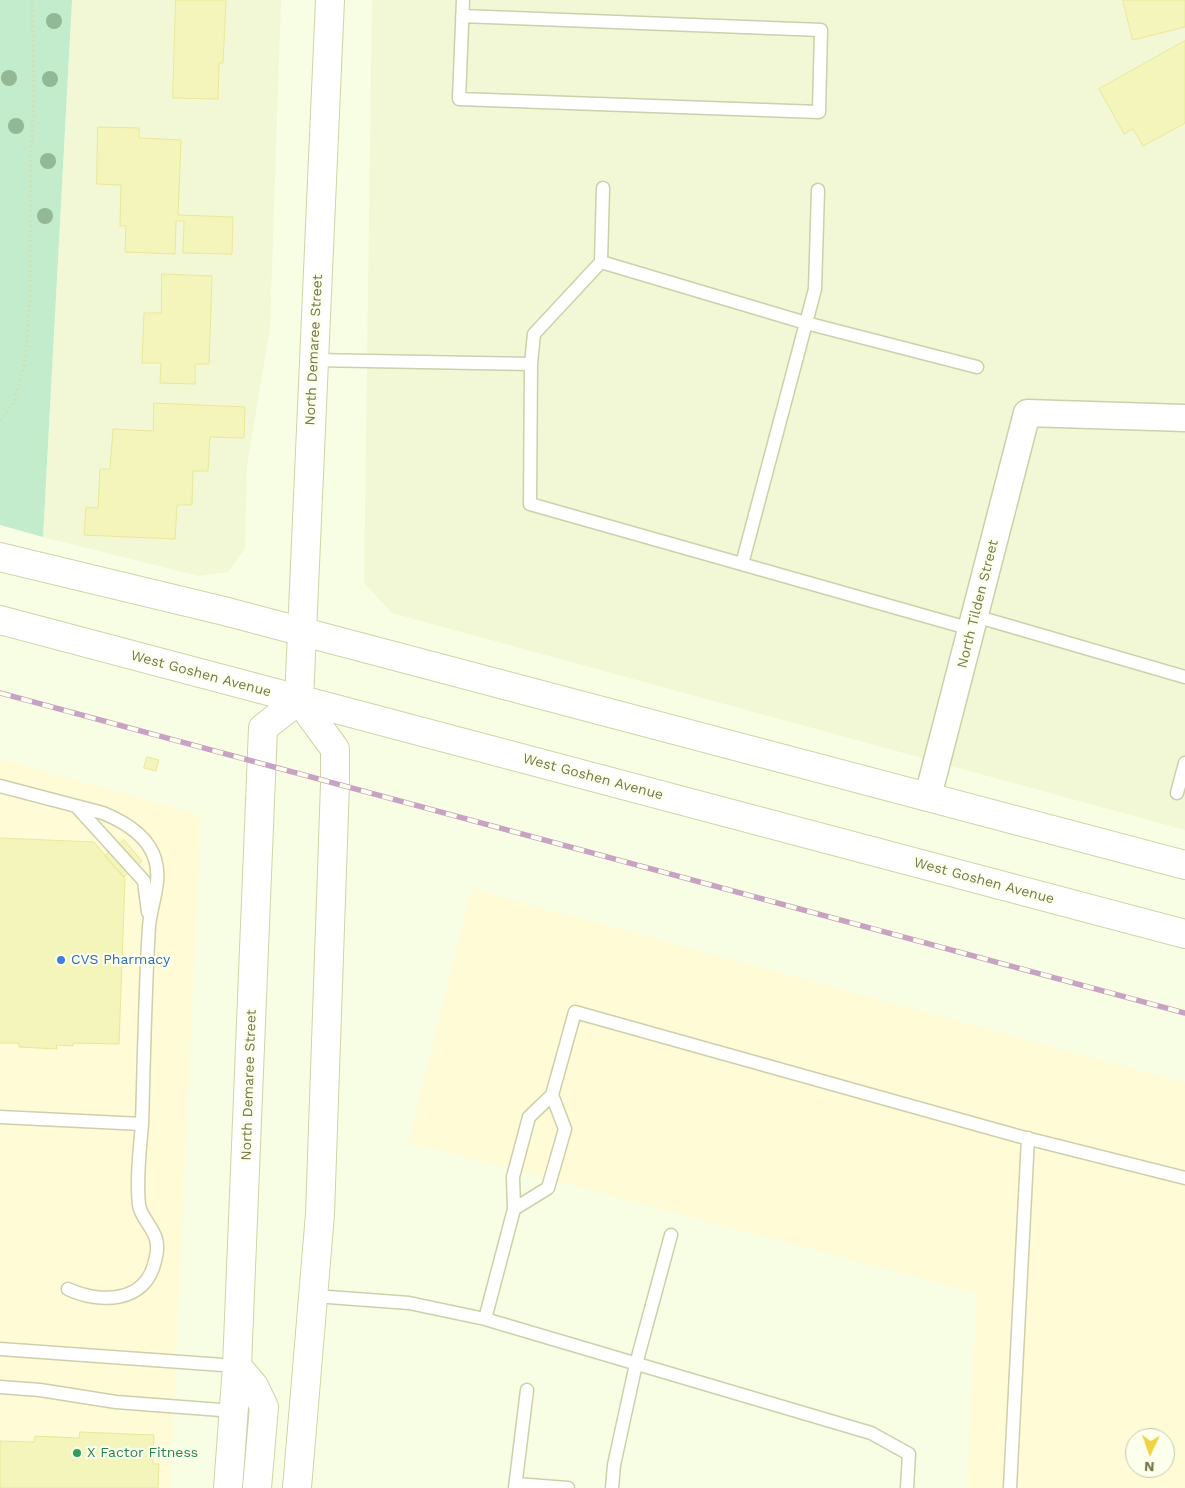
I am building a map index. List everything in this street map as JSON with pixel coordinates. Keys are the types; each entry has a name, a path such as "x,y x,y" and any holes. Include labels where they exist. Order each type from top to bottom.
{"main road":[{"name":"North Demaree Street","path":"228,1488 237,1366 263,728 299,700 330,0"},
{"path":"0,557 224,610 301,632 1185,865"},
{"name":"West Goshen Avenue","path":"0,620 1185,934"},
{"path":"297,1488 315,1296 320,1214 335,749 299,700"},
{"path":"237,1366 254,1386 264,1407 257,1488"}],"street":[{"name":"North Tilden Street","path":"928,796 1027,413 1185,418"}],"lane":[{"path":"462,16 821,30 819,112 458,99 462,16 463,0"},
{"path":"603,188 601,262 534,334 530,504 742,564 1185,677"},
{"path":"742,564 815,289 818,190"},
{"path":"601,262 806,323 977,368"},
{"path":"314,360 532,364"},
{"path":"1177,793 1185,763"},
{"path":"0,786 119,819 134,829 149,845 158,874 149,924 139,1207 157,1240 157,1254 153,1271 143,1286 129,1295 111,1298 85,1297 68,1289"},
{"path":"76,806 144,881 149,924"},
{"path":"485,1319 514,1209 512,1177 529,1117 552,1095 575,1012 1028,1138 1185,1178"},
{"path":"514,1209 548,1188 566,1129 552,1095"},
{"path":"0,1117 142,1124"},
{"path":"1010,1488 1028,1138"},
{"path":"612,1488 614,1465 636,1364 671,1235"},
{"path":"315,1296 409,1303 485,1319 871,1433 909,1454 907,1488"},
{"path":"0,1349 237,1366"},
{"path":"0,1387 40,1390 116,1402 234,1410"},
{"path":"527,1390 515,1486 568,1488"}],"path":[{"path":"0,420 14,402 25,361 30,295 31,150 34,94 32,0"}],"shaded area":[{"path":"0,0 72,0 43,537 0,525"},
{"path":"72,0 281,0 270,328 247,465 245,548 228,572 199,576 43,537"},
{"path":"372,0 1185,0 1185,830 392,613 364,583"},
{"path":"0,759 201,815 170,1488 0,1488"},
{"path":"472,889 1185,1083 1185,1488 967,1488 977,1293 409,1142"}],"building":[{"path":"176,0 226,0 223,63 219,63 218,99 173,98"},
{"path":"1123,0 1185,0 1185,27 1133,40"},
{"path":"1185,41 1185,123 1143,146 1133,129 1124,134 1099,89"},
{"path":"98,127 139,128 139,138 181,140 178,215 233,217 232,254 183,253 184,221 176,221 175,254 125,252 126,226 120,226 121,185 97,184"},
{"path":"162,274 212,276 209,364 195,364 195,384 160,383 161,363 142,363 144,313 161,313"},
{"path":"154,403 245,407 244,438 210,437 208,471 193,471 192,505 177,505 175,539 84,535 86,507 98,508 100,469 110,469 113,429 153,431"},
{"path":"147,757 159,760 156,771 144,768"},
{"name":"CVS Pharmacy","path":"0,838 94,842 125,879 119,1044 73,1043 73,1046 56,1045 57,1049 19,1047 19,1043 0,1043"},
{"path":"124,840 142,861 124,877 105,856"},
{"name":"X Factor Fitness","path":"80,1432 154,1435 153,1464 159,1464 158,1488 0,1488 0,1441 34,1442 35,1436 79,1438"}],"railway":[{"path":"0,693 1185,1013"}],"place":[{"name":"CVS Pharmacy","path":"61,960"},
{"name":"X Factor Fitness","path":"77,1453"}]}
